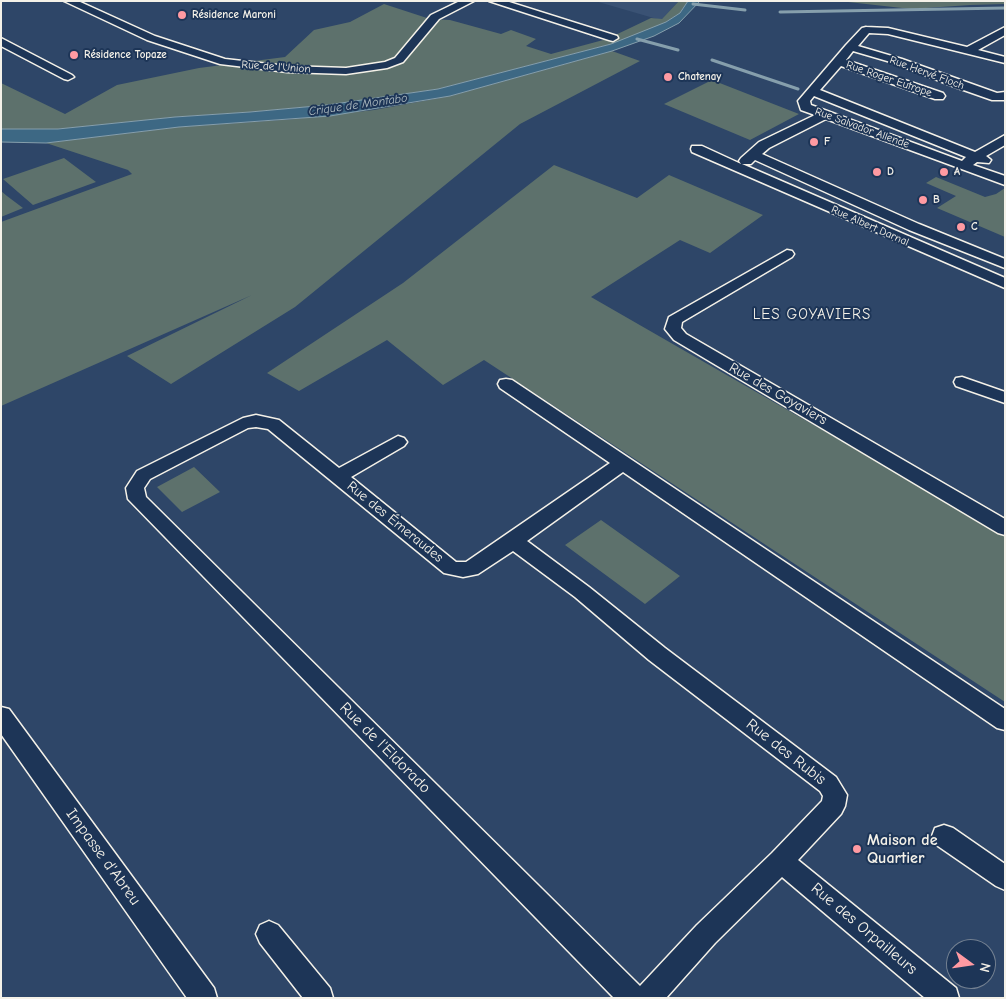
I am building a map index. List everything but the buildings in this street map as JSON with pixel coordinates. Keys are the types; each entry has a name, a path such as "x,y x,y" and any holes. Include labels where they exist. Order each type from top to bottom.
{"street":[{"name":"Rue de l'Union","path":"69,1 151,38 224,62 287,69 346,71 381,66 399,60 436,18 469,1"},
{"path":"494,1 613,38"},
{"name":"Rue Salvador Allende","path":"1005,60 877,29 866,30 838,61 814,92 804,101 805,107 825,115 1005,181"},
{"path":"970,50 1005,30"},
{"path":"1,41 68,77"},
{"name":"Rue Hervé Floch","path":"850,47 898,61 996,97 1005,96"},
{"name":"Rue Roger Eutrope","path":"838,61 939,96"},
{"path":"927,104 959,85"},
{"path":"814,92 1005,168"},
{"path":"736,167 754,155 764,145 825,115"},
{"path":"963,166 1005,139"},
{"name":"Rue Albert Darnal","path":"697,149 1005,284"},
{"name":"Rue Albert Darnal","path":"754,155 914,227 1005,264"},
{"name":"Rue des Goyaviers","path":"787,254 675,320 673,329 680,337 1005,528"},
{"path":"962,382 1005,398"},
{"path":"506,384 1005,721"},
{"name":"Rue des Émeraudes","path":"137,499 135,488 143,475 242,424 256,421 273,424 451,568 463,570 471,569 513,541 622,464"},
{"path":"338,476 398,442"},
{"name":"Rue de l'Eldorado","path":"137,499 633,998"},
{"name":"Rue des Rubis","path":"513,541 582,592 657,654 828,784 835,795 833,806 781,861 706,934 647,998"},
{"name":"Impasse d'Abreu","path":"1,716 204,998"},
{"path":"944,836 1005,878"},
{"name":"Rue des Orpailleurs","path":"781,861 946,998"},
{"path":"269,934 320,998"}],"shaded area":[{"path":"595,1 679,1 662,19 657,19"}],"green space":[{"path":"679,1 688,1 680,13 638,35 611,44 438,89 327,105 175,117 58,129 1,129 1,83 65,114 117,85 199,68 285,57 314,30 350,22 384,4 430,19 450,20 501,34 511,30 536,39 526,46 551,54 607,39 651,18 662,19"},
{"path":"839,1 1005,1 1005,4 911,9"},
{"path":"612,51 640,61 520,124 295,307 171,384 127,356 252,295 1,406 1,222 132,174 128,170 46,143 179,127 295,119 374,110 450,96"},
{"path":"712,80 799,114 750,140 664,104"},
{"path":"64,158 96,182 33,205 3,179"},
{"path":"554,165 637,198 669,175 763,215 710,253 680,240 591,297 1005,535 1005,702 484,360 443,385 387,340 299,391 267,373 403,283"},
{"path":"936,177 985,197 996,194 1005,188 1005,237 937,208 956,196 926,183"},
{"path":"1,191 7,196 23,208 1,217"},
{"path":"194,467 220,492 182,512 157,487"},
{"path":"601,520 680,576 645,604 565,545"}],"water":[{"name":"Crique de Montabo","path":"688,1 700,1 679,23 654,36 612,51 450,96 330,116 179,127 46,143 1,142 1,129 58,129 175,117 327,105 438,89 611,44 666,22 680,13"}],"waterway":[{"path":"693,4 745,10"},
{"path":"780,12 1005,8"},
{"path":"637,39 678,50"},
{"path":"712,60 798,89"}],"place":[{"name":"Résidence Maroni","path":"182,15"},
{"name":"Résidence Topaze","path":"74,55"},
{"name":"Chatenay","path":"668,77"},
{"name":"F","path":"814,142"},
{"name":"D","path":"877,172"},
{"name":"A","path":"944,172"},
{"name":"B","path":"923,200"},
{"name":"C","path":"961,227"},
{"name":"Maison de Quartier","path":"857,849"}],"district":[{"name":"LES GOYAVIERS","path":"812,315"}]}
